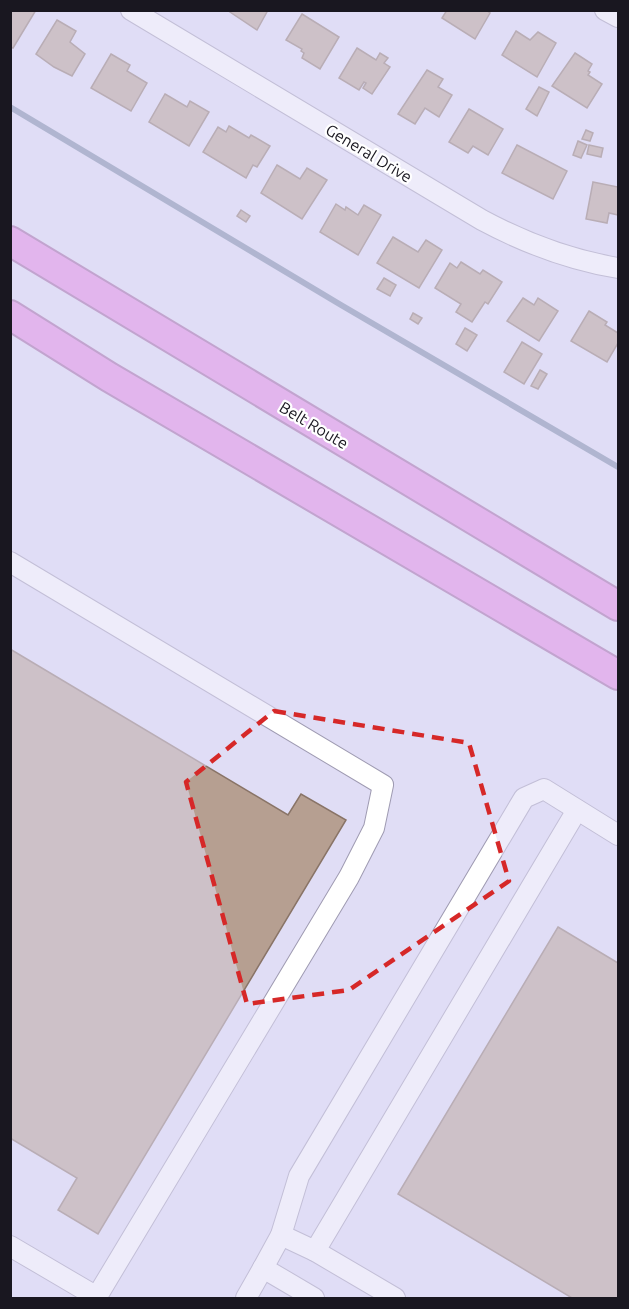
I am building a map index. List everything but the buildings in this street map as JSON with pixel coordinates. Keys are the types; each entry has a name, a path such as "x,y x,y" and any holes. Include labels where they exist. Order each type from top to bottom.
{"highway":[{"name":"Belt Route","path":"10,241 618,606"},
{"path":"10,315 120,383 618,675"}],"street":[{"name":"General Drive","path":"131,10 482,220 540,248 618,268"},
{"path":"605,10 618,17"},
{"path":"10,562 383,785 374,828 349,878 96,1298 10,1246"},
{"path":"246,1299 281,1235 299,1176 524,798 544,789 618,835"},
{"path":"315,1251 577,810"},
{"path":"281,1235 315,1251 395,1299"},
{"path":"263,1268 314,1299"}],"highlighted area":[{"path":"274,711 469,743 509,881 349,990 247,1004 186,782"}],"waterway":[{"path":"10,107 618,467"}]}
